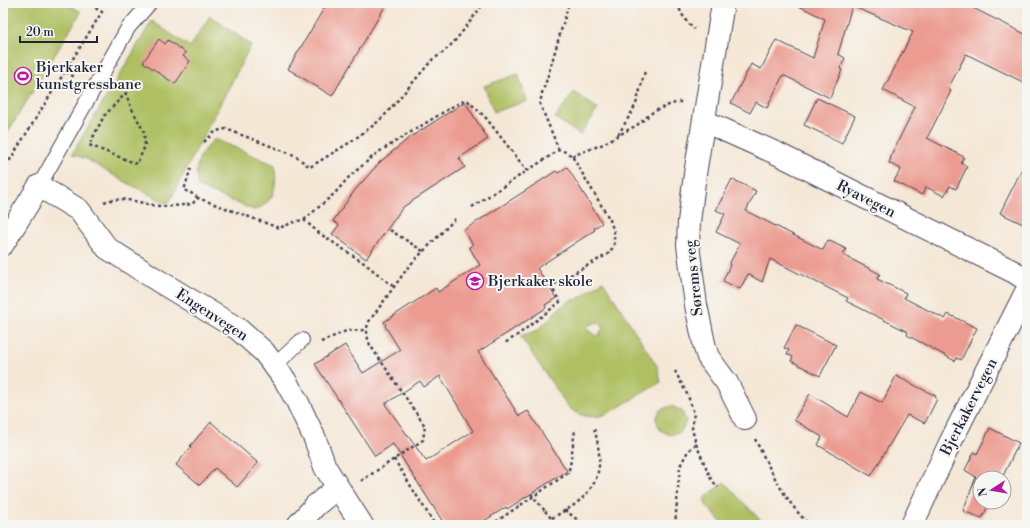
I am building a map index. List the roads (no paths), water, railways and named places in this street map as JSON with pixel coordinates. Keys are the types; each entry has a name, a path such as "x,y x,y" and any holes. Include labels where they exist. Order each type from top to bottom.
{"street":[{"name":"Sørems veg","path":"723,3 688,222 689,259 698,322 708,357 727,383 745,420"},
{"name":"Ryavegen","path":"704,121 778,154 1014,272 1027,280"},
{"name":"Engenvegen","path":"39,186 79,210 107,248 238,329 264,352 285,380 298,401 326,467 362,525"},
{"path":"3,244 9,226 39,186"},
{"name":"Bjerkakervegen","path":"912,525 950,443 1027,290"},
{"path":"298,525 316,506 340,490"}],"lane":[{"path":"39,186 128,28 150,3"},
{"path":"274,366 302,340"}],"place":[{"name":"Bjerkaker kunstgressbane","path":"23,76"},
{"name":"Bjerkaker skole","path":"475,281"}]}
